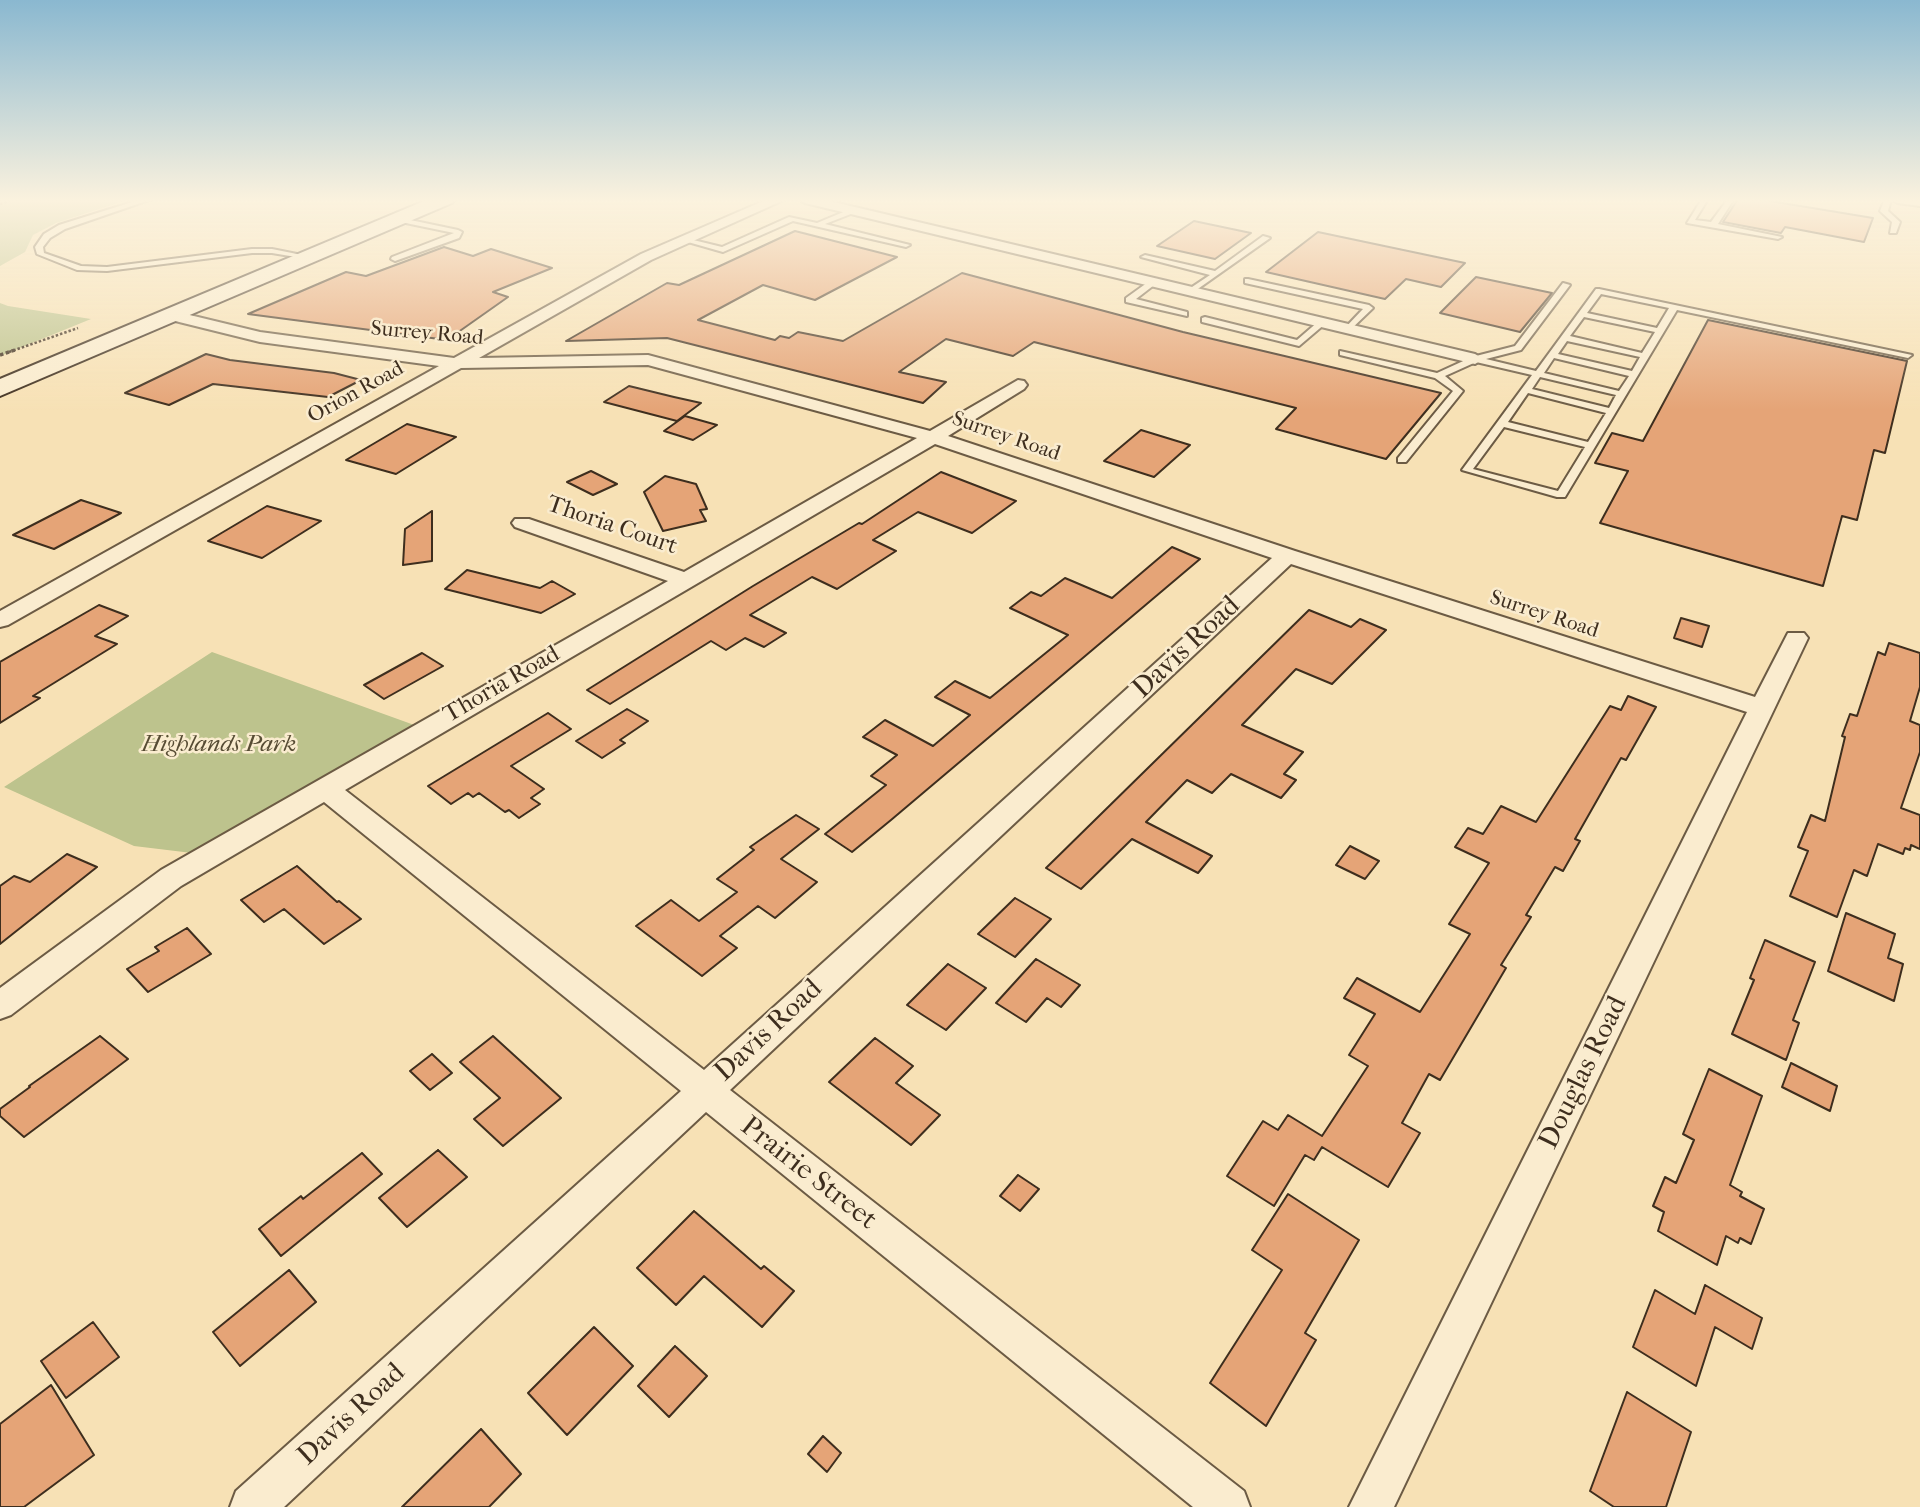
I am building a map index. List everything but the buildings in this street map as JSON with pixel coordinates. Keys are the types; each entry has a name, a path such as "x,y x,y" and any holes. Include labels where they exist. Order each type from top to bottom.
{"main road":[{"path":"0,388 278,269"}],"street":[{"name":"Orion Road","path":"0,620 624,269"},
{"path":"1101,269 1475,359"},
{"name":"Surrey Road","path":"169,315 260,337 455,363 648,360 933,437 1287,556 1762,708"},
{"name":"Thoria Road","path":"0,1006 171,878 324,787 933,437 1017,385"},
{"name":"Thoria Court","path":"522,523 684,579"},
{"name":"Davis Road","path":"252,1507 1287,556"},
{"name":"Douglas Road","path":"1371,1507 1796,638"},
{"name":"Prairie Street","path":"324,787 1228,1507"}],"lane":[{"path":"1197,269 1217,274"},
{"path":"1192,291 1223,269"},
{"path":"1248,281 1369,308 1348,329"},
{"path":"1154,282 1129,300 1184,314"},
{"path":"1438,376 1475,359 1518,348 1566,285"},
{"path":"1674,307 1561,495 1467,470 1599,291 1908,355"},
{"path":"1582,314 1660,331"},
{"path":"1205,320 1299,343 1322,323"},
{"path":"1564,338 1645,356"},
{"path":"1343,353 1438,376 1458,391 1402,460"},
{"path":"1552,355 1634,374"},
{"path":"1475,359 1622,394"},
{"path":"1526,390 1611,411"},
{"path":"1502,423 1591,446"}],"green space":[{"path":"0,303 8,306 91,319 0,356"},
{"name":"Highlands Park","path":"212,652 417,726 192,853 134,846 4,787"}]}
